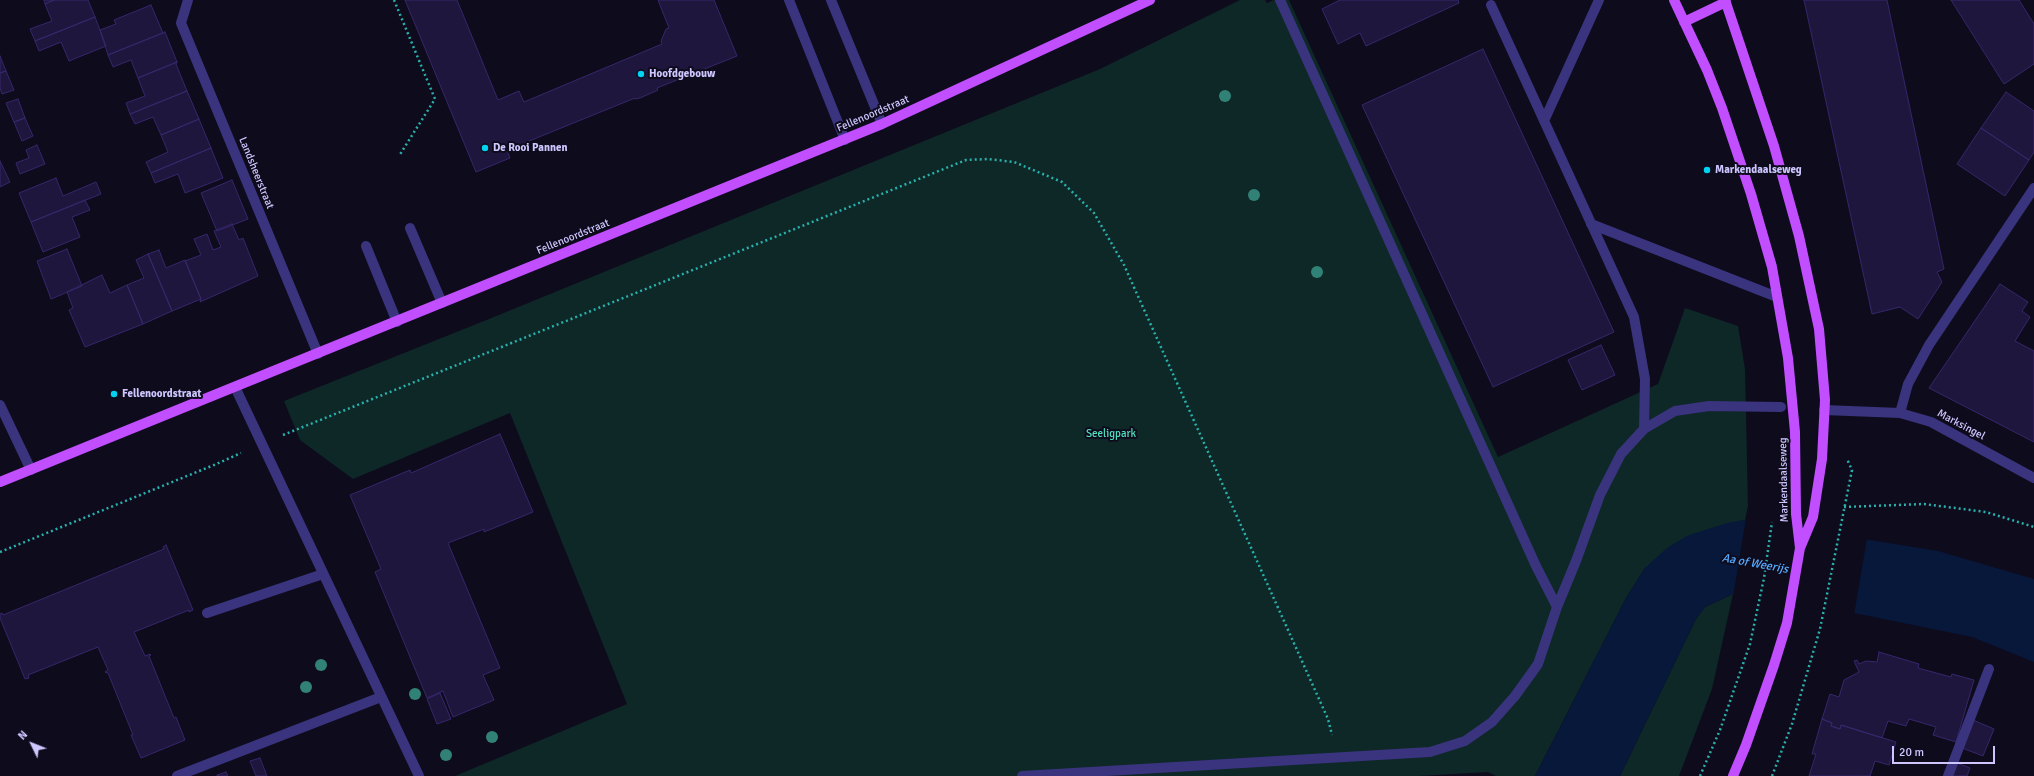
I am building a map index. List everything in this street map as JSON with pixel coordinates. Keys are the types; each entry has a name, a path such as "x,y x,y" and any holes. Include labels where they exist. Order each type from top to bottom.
{"main road":[{"name":"Fellenoordstraat","path":"0,482 845,140 1150,0"},
{"name":"Markendaalseweg","path":"1674,0 1707,70 1737,151 1770,260 1788,358 1795,432 1796,514 1800,548"},
{"name":"Markendaalseweg","path":"1684,22 1726,1 1774,146 1799,236 1819,329 1822,359 1824,410 1822,458 1813,517 1800,548 1787,623 1762,704 1733,776"}],"street":[{"name":"Landsheerstraat","path":"188,0 182,23 318,354"},
{"path":"789,0 845,140"},
{"path":"831,0 882,124"},
{"path":"1280,0 1536,566 1557,607"},
{"path":"1544,121 1599,0"},
{"path":"1491,5 1634,317 1645,378 1644,429"},
{"path":"1900,413 1908,384 1929,345 2034,188"},
{"path":"1591,224 1778,297"},
{"path":"410,228 442,304"},
{"path":"366,246 397,322"},
{"path":"235,387 419,776"},
{"path":"0,405 31,470"},
{"path":"1022,776 1430,752 1465,741 1492,722 1515,696 1538,664 1557,607 1600,495 1621,454 1644,429 1675,411 1709,406 1781,407"},
{"name":"Marksingel","path":"1824,410 1900,413 1931,422 2034,478"},
{"path":"207,613 323,574"},
{"path":"1948,776 1989,669"},
{"path":"177,776 381,697"}],"path":[{"path":"394,0 435,99 399,156"},
{"path":"0,552 214,465 261,443 966,160 988,159 1014,162 1062,182 1094,213 1124,265 1328,719 1337,757"},
{"path":"1844,507 1924,504 1986,512 2034,527"},
{"name":"Markendaalseweg","path":"1700,776 1733,695 1750,644 1756,618 1772,517"},
{"path":"1772,776 1792,724 1820,629 1841,522"}],"green space":[{"name":"Seeligpark","path":"1240,0 1265,0 1267,3 1274,0 1289,0 1498,457 1658,384 1685,308 1738,326 1745,369 1748,506 1745,520 1710,529 1645,568 1626,598 1535,776 1496,776 1488,772 1419,776 455,776 627,704 510,413 353,479 300,440 284,401 489,319 1100,69"},
{"path":"1733,594 1712,689 1679,776 1620,776 1696,619 1705,607"}],"water":[{"name":"Aa of Weerijs","path":"1745,520 1938,551 2034,579 2034,662 1972,637 1854,613 1733,594 1705,607 1696,619 1620,776 1535,776 1626,598 1645,568 1667,548 1687,536 1727,523"}],"pier":[{"path":"1746,518 1867,538 1854,615 1733,597"}],"building":[{"path":"44,0 54,0 45,4"},
{"path":"54,0 88,0 95,17 35,41 30,29 52,21 45,4"},
{"name":"Hoofdgebouw","path":"405,0 457,0 498,100 519,91 524,102 662,44 661,41 666,29 669,28 658,0 714,0 737,56 657,88 658,90 640,98 635,98 507,150 510,158 476,172"},
{"path":"1340,0 1458,0 1459,3 1366,46 1360,33 1338,44 1322,9"},
{"path":"1804,0 1887,0 1944,269 1937,272 1942,282 1918,319 1900,307 1872,314"},
{"path":"1951,0 2019,0 2034,24 2034,64 2004,84"},
{"path":"151,5 163,33 108,55 100,30 116,24 114,20"},
{"path":"95,17 106,46 69,61 61,42 39,51 35,41"},
{"path":"165,32 177,62 138,78 131,60 113,67 108,55"},
{"path":"1483,49 1614,332 1493,387 1362,105"},
{"path":"0,56 6,71 0,73"},
{"path":"177,62 176,64 187,91 130,114 126,103 145,96 138,78"},
{"path":"6,71 14,90 2,94 0,88 0,73"},
{"path":"187,91 199,119 161,135 153,117 135,124 130,114"},
{"path":"2006,92 2034,111 2034,152 2029,160 1981,128"},
{"path":"18,99 25,118 14,122 6,103"},
{"path":"25,118 33,136 22,141 14,122"},
{"path":"199,119 211,148 151,173 146,162 168,152 161,135"},
{"path":"1981,128 2029,160 2005,196 1957,164"},
{"path":"37,145 45,164 20,174 16,163 29,158 26,150"},
{"path":"211,148 223,178 185,193 178,174 155,183 151,173"},
{"path":"0,161 10,182 0,187"},
{"path":"56,178 63,196 96,182 101,194 31,222 19,193"},
{"path":"232,180 248,219 217,231 201,193"},
{"path":"85,200 90,210 72,217 80,237 43,252 31,222"},
{"path":"232,224 239,240 243,238 258,276 200,302 201,299 185,261 201,255 194,239 207,234 213,250 221,247 214,231"},
{"path":"67,249 82,286 51,299 37,261"},
{"path":"159,250 166,268 185,260 201,299 172,311 148,254"},
{"path":"148,254 172,311 143,324 127,285 144,278 136,260"},
{"path":"102,275 110,293 127,285 143,324 85,347 69,310 73,308 67,292"},
{"path":"2000,284 2028,302 2022,311 2030,317 2015,341 2034,351 2034,442 1929,388"},
{"path":"1601,345 1615,375 1582,390 1568,360"},
{"path":"500,434 533,512 484,532 484,529 448,543 500,668 483,675 494,700 453,717 443,691 427,698 375,572 381,569 350,495 410,470 411,473"},
{"path":"166,545 193,610 189,612 189,610 134,632 145,656 151,655 149,656 174,718 176,717 185,740 141,758 108,673 105,672 108,670 98,647 28,675 29,678 25,679 0,618 0,614 2,613 3,615 164,549 163,547"},
{"path":"1879,652 1919,664 1918,668 1951,677 1952,674 1974,680 1956,742 1933,735 1936,727 1909,719 1906,726 1888,721 1882,738 1841,725 1840,729 1831,726 1832,723 1822,719 1830,694 1839,697 1844,680 1859,672 1854,661 1857,660 1859,664 1866,661 1877,662"},
{"path":"440,693 451,719 437,724 427,699"},
{"path":"1822,719 1832,723 1831,726 1840,729 1841,725 1896,742 1889,765 1875,761 1870,776 1809,776 1816,754 1812,754"},
{"path":"1973,720 1994,729 1983,756 1962,748"},
{"path":"260,758 267,776 256,776 250,761"},
{"path":"1957,763 1970,768 1967,776 1952,776"},
{"path":"226,772 228,776 217,776 217,775"}],"place":[{"name":"Hoofdgebouw","path":"641,74"},
{"name":"De Rooi Pannen","path":"485,148"},
{"name":"Markendaalseweg","path":"1707,170"},
{"name":"Fellenoordstraat","path":"114,394"}]}
